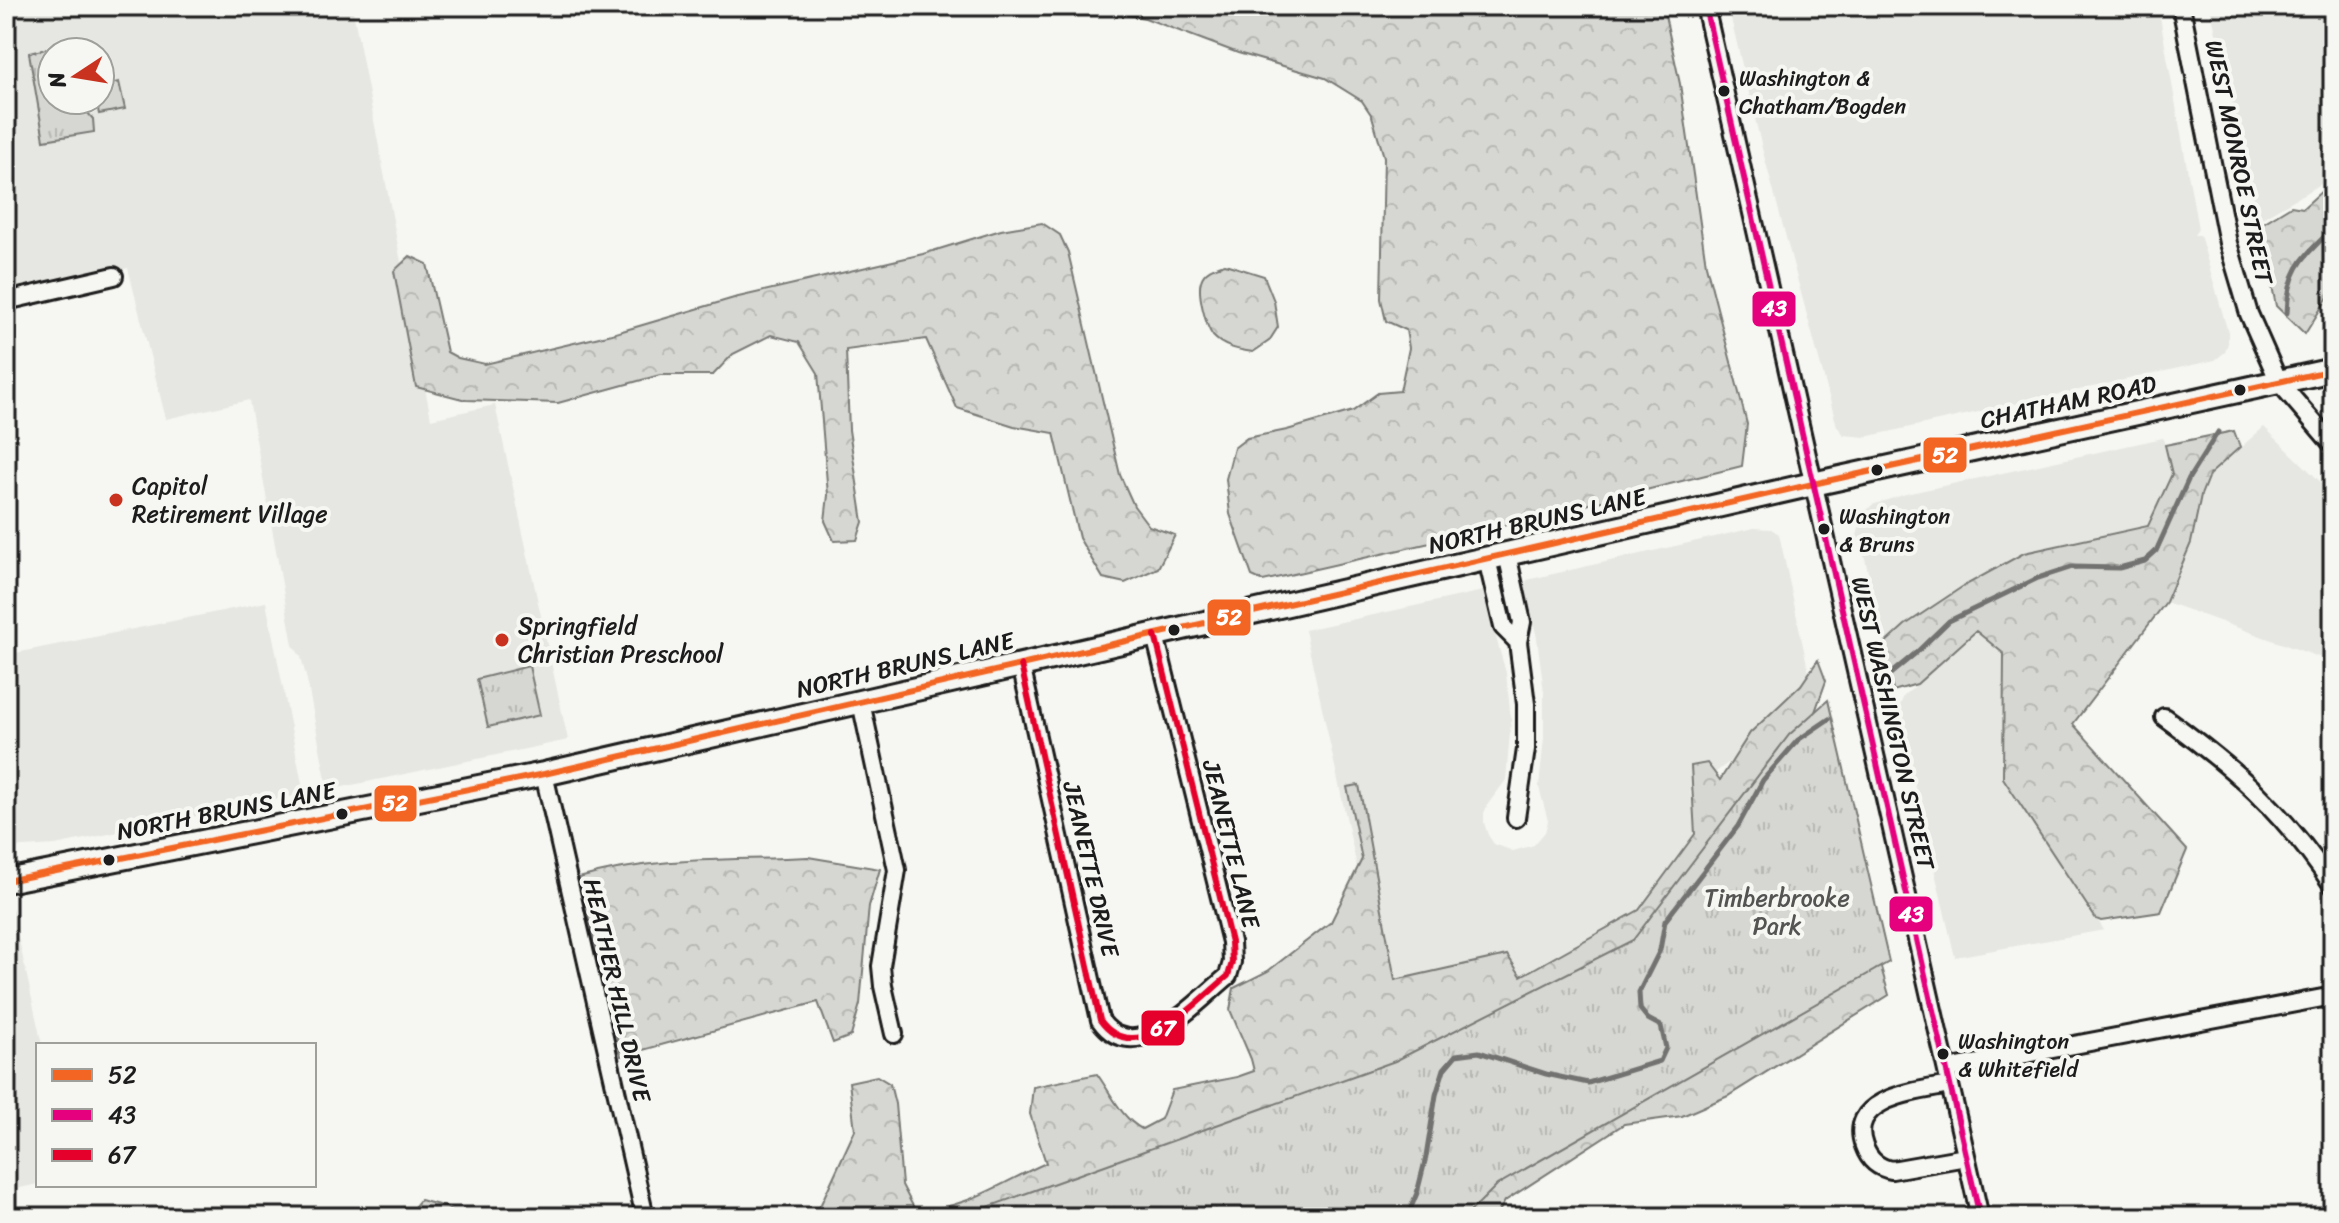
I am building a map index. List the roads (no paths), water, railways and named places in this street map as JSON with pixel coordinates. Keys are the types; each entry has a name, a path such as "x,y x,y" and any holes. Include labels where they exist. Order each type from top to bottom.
{"main road":[{"name":"CHATHAM ROAD","path":"1813,484 2333,370"},
{"name":"NORTH BRUNS LANE","path":"12,876 544,774 1813,484"}],"street":[{"name":"WEST WASHINGTON STREET","path":"1705,6 1980,1217"},
{"name":"WEST MONROE STREET","path":"2181,6 2229,251 2249,314 2279,382 2333,445"},
{"path":"6,301 114,276"},
{"path":"1497,557 1522,622 1518,642 1526,691 1527,722 1516,818"},
{"name":"JEANETTE LANE","path":"1155,635 1232,954 1228,976 1157,1033"},
{"name":"JEANETTE DRIVE","path":"1021,665 1100,1020 1108,1032 1120,1037 1136,1039 1157,1033"},
{"path":"861,702 896,856 896,889 881,966 894,1034"},
{"path":"2164,717 2255,789 2293,830 2333,886"},
{"name":"HEATHER HILL DRIVE","path":"544,774 645,1217"},
{"path":"1966,1157 1892,1170 1881,1168 1870,1158 1862,1143 1862,1127 1867,1116 1885,1099 1948,1077 2333,996"}],"waterway":[{"path":"2287,313 2294,274 2306,256 2333,228"},
{"path":"1889,675 1949,621 2038,578 2072,567 2119,568 2145,561 2156,551 2189,478 2218,432"},
{"path":"1407,1217 1426,1157 1436,1095 1444,1069 1456,1055 1479,1052 1546,1074 1588,1083 1660,1061 1666,1048 1661,1026 1648,1019 1640,1009 1639,992 1660,950 1665,921 1738,826 1763,780 1798,740 1829,719"}],"place":[{"name":"Washington & Chatham/Bogden","path":"1724,91"},
{"name":"Capitol Retirement Village","path":"116,500"},
{"name":"Washington & Bruns","path":"1824,529"},
{"name":"Springfield Christian Preschool","path":"502,640"},
{"name":"Washington & Whitefield","path":"1943,1054"}],"park label":[{"name":"Timberbrooke Park","path":"1777,912"}]}
